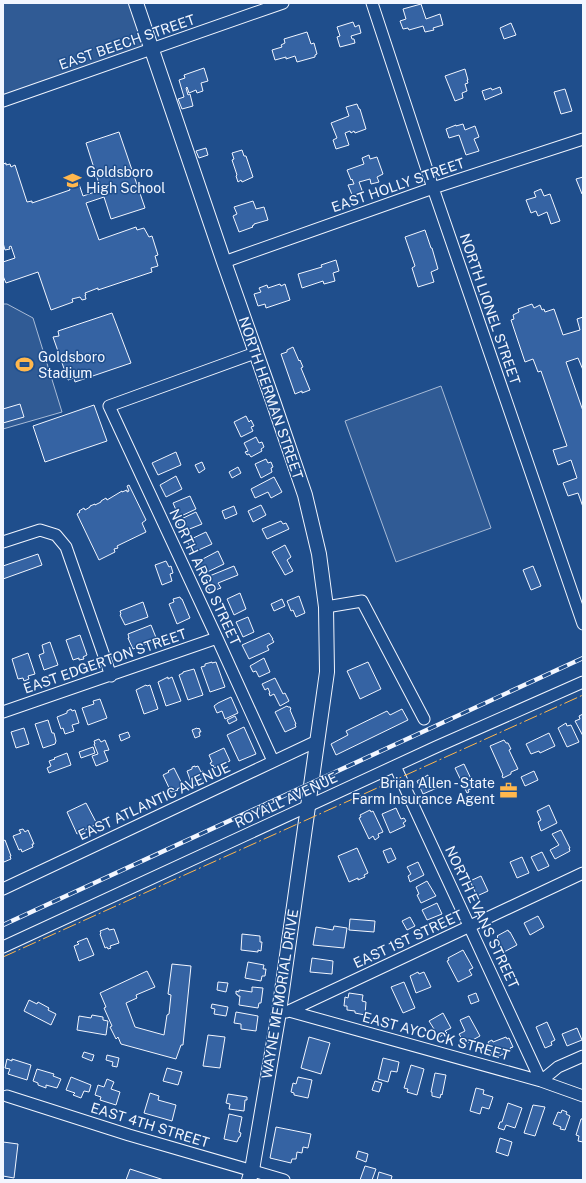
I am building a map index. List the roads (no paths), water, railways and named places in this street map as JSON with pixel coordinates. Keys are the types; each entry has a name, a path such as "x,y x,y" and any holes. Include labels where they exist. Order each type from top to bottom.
{"main road":[{"name":"NORTH HERMAN STREET","path":"136,3 305,495 319,554 326,607 326,672 307,807"},
{"name":"WAYNE MEMORIAL DRIVE","path":"250,1175 284,1012 307,807"}],"street":[{"name":"EAST BEECH STREET","path":"3,101 283,3"},
{"name":"NORTH LIONEL STREET","path":"372,3 433,188 583,624"},
{"name":"EAST HOLLY STREET","path":"224,262 433,188 583,139"},
{"name":"NORTH ARGO STREET","path":"256,353 109,406 273,761"},
{"path":"3,542 40,530 56,535 66,547 111,676"},
{"path":"326,607 362,601 424,719"},
{"name":"EAST EDGERTON STREET","path":"3,712 111,676 217,638"},
{"name":"ROYALL AVENUE","path":"3,947 436,747 583,682"},
{"name":"EAST ATLANTIC AVENUE","path":"3,889 317,741"},
{"name":"NORTH EVANS STREET","path":"395,766 541,1081"},
{"name":"EAST 1ST STREET","path":"284,1012 470,927 583,873"},
{"name":"EAST AYCOCK STREET","path":"284,1012 541,1081 583,1096"},
{"path":"541,1081 558,1068 583,1056"},
{"name":"EAST 4TH STREET","path":"7,1096 250,1175 284,1180"}],"railway":[{"path":"3,925 583,658"}],"place":[{"name":"Goldsboro High School","path":"73,180"},
{"name":"Goldsboro Stadium","path":"25,365"},
{"name":"Brian Allen - State Farm Insurance Agent","path":"508,791"}]}
